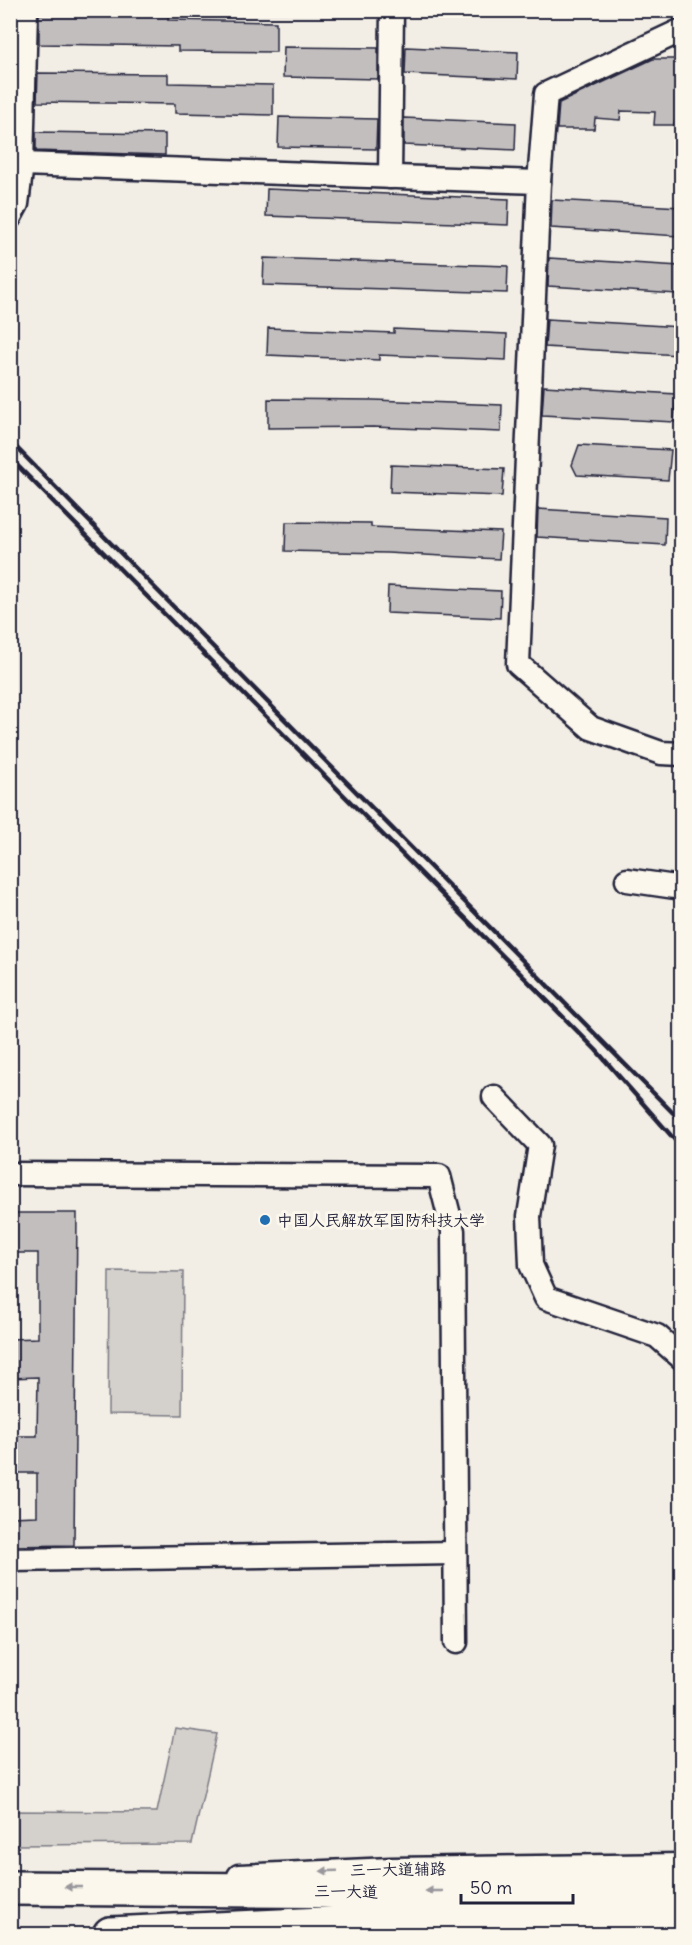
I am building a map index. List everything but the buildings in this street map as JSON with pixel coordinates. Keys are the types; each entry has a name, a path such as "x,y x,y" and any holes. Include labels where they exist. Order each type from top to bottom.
{"highway":[{"name":"三一大道","path":"10,1888 115,1887 385,1906 494,1922 612,1913 681,1912"},
{"name":"三一大道","path":"110,1935 266,1931 385,1906 681,1888"},
{"path":"494,1922 612,1933 681,1932"}],"street":[{"path":"10,218 18,204 22,164 26,10"},
{"path":"390,177 392,10"},
{"path":"681,30 546,94 539,182 519,664 591,728 661,753 681,754"},
{"path":"22,164 539,182"},
{"path":"627,880 681,888"},
{"path":"494,1097 540,1145 529,1216 531,1265 546,1298 657,1336 681,1358"},
{"path":"10,1174 439,1176 453,1231 456,1642"},
{"path":"10,1560 455,1553"},
{"name":"三一大道辅路","path":"115,1887 265,1874 391,1869 681,1865"},
{"path":"266,1931 318,1935"}],"shaded area":[{"path":"109,1271 183,1272 182,1415 108,1414"},
{"path":"175,1728 217,1734 192,1844 11,1845 11,1811 157,1812"}],"railway":[{"path":"10,441 682,1122"},
{"path":"10,458 596,1050 682,1148"}],"place":[{"name":"中国人民解放军国防科技大学","path":"265,1220"}]}
